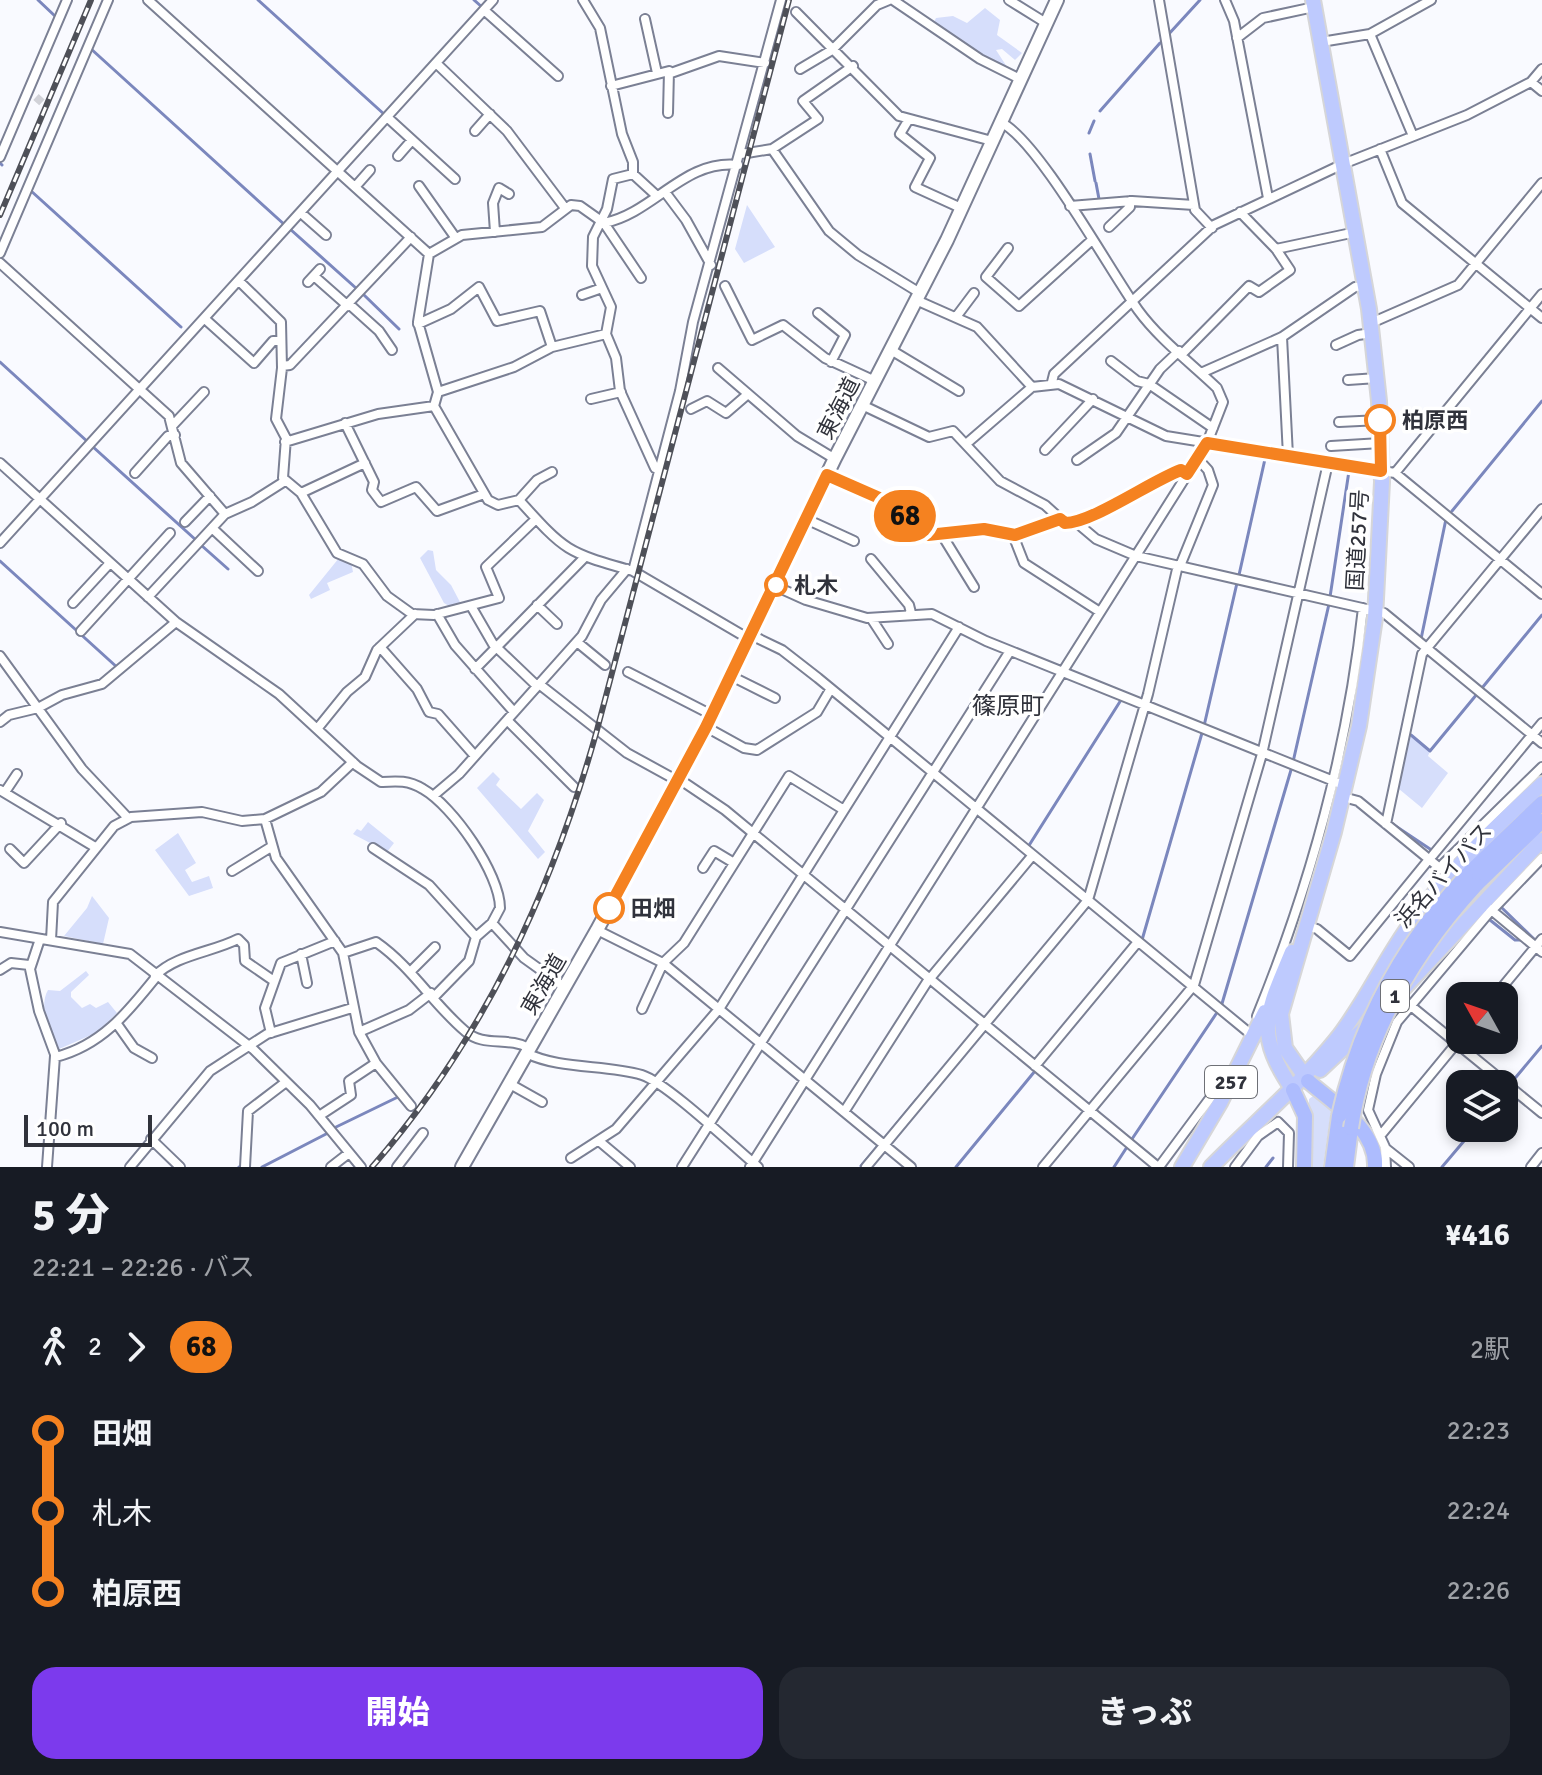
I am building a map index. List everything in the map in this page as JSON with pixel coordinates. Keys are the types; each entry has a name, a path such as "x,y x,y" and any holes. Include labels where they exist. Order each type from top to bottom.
{"highway":[{"name":"国道257号","path":"1306,1078 1288,1054 1280,1028 1282,1008 1307,926 1364,699 1369,609 1388,472 1381,443 1366,286 1314,4"},
{"path":"1306,1078 1347,1025 1396,945 1454,874 1542,784"},
{"name":"浜名バイパス","path":"1332,1167 1339,1116 1355,1054 1380,995 1454,874 1542,803"},
{"name":"浜名バイパス","path":"1346,1167 1364,1071 1392,1001 1431,938 1454,874 1542,821"},
{"path":"1213,1166 1488,907 1542,840"},
{"name":"国道257号","path":"1293,1090 1268,1045 1267,1021 1274,994 1316,888"},
{"name":"257","path":"1293,1090 1296,1078 1278,1051 1274,1029 1278,1007 1296,967"},
{"name":"257","path":"1182,1167 1274,994"},
{"path":"1306,1078 1367,1135 1374,1150 1375,1167"},
{"path":"1293,1090 1305,1116 1304,1167"}],"main road":[{"name":"東海道","path":"462,1167 597,930 706,727 827,475 961,208 1057,0"}],"street":[{"path":"0,157 32,94 67,0"},
{"path":"0,253 108,0"},
{"path":"148,0 429,254"},
{"path":"0,543 493,0"},
{"path":"583,0 600,28 622,134 633,162 633,174"},
{"path":"433,796 475,756 577,642 601,600 630,570 781,0"},
{"path":"800,69 834,47 877,5 891,0 972,54 1020,79"},
{"path":"1009,0 1046,23"},
{"path":"1159,0 1194,205 1212,228"},
{"path":"1225,0 1237,38 1268,198"},
{"path":"1321,42 1370,34 1431,0"},
{"path":"1237,38 1263,18 1314,4"},
{"path":"484,10 558,76"},
{"path":"796,12 853,66 894,112 909,119 992,141"},
{"path":"645,19 657,73"},
{"path":"1370,34 1413,136"},
{"path":"611,86 657,73 671,73 719,56 765,63"},
{"path":"436,63 490,114 565,208"},
{"path":"741,154 772,149 818,119 803,101 853,66"},
{"path":"1052,382 1054,374 1212,228 1343,164 1467,115 1531,82 1542,69"},
{"path":"668,113 671,73"},
{"path":"1531,82 1542,91"},
{"path":"48,108 56,116"},
{"path":"475,131 490,114"},
{"path":"387,117 455,179"},
{"path":"909,119 900,134 930,158 915,187 961,208"},
{"path":"343,953 376,942 411,971 465,1031 479,1040 509,1039 547,1061 617,1069 656,1083 754,1165 1207,443 1223,402 1221,395 1133,302 1034,155 1012,129 1000,122"},
{"path":"398,156 412,140"},
{"path":"772,149 829,231 918,297 983,332 1032,387"},
{"path":"1380,149 1402,203 1542,318"},
{"path":"602,223 631,216 698,169 738,165"},
{"path":"355,187 370,170"},
{"path":"659,469 655,468 621,392 616,358 606,334 611,310 591,260 593,237 609,203 613,179 633,174 661,194 686,220 711,265"},
{"path":"1336,345 1458,285 1542,183"},
{"path":"419,186 455,237"},
{"path":"495,232 494,197 499,188 507,190 509,194"},
{"path":"1070,206 1130,201 1194,205"},
{"path":"1109,227 1130,207 1130,201"},
{"path":"552,472 537,480 519,500 494,505 484,494 434,406 438,392 418,324 429,254 455,237 542,227 565,208 580,206 602,223 641,278"},
{"path":"1077,460 1112,436 1149,384 1249,286 1259,292 1290,270 1276,249 1240,212"},
{"path":"301,213 326,235"},
{"path":"1276,249 1356,232"},
{"path":"282,366 290,365 411,237"},
{"path":"1008,248 986,277 1019,306 1092,240"},
{"path":"0,263 169,416 181,463 225,514"},
{"path":"314,276 379,331 392,350"},
{"path":"239,281 279,318 282,366 276,419 285,442 282,467 285,481 301,493 337,553 363,564 387,596 415,614 437,614 499,598 486,567 536,519"},
{"path":"725,286 752,340 783,325 831,362 875,381"},
{"path":"1201,373 1282,337 1355,287 1366,286"},
{"path":"418,324 451,309 479,287 497,321 540,311 552,347"},
{"path":"582,295 602,288"},
{"path":"956,317 974,293"},
{"path":"1388,472 1542,294"},
{"path":"818,313 845,335 831,362"},
{"path":"205,319 254,363 273,341 280,341"},
{"path":"438,392 509,369 552,347 606,334"},
{"path":"1282,337 1288,456"},
{"path":"891,350 959,391"},
{"path":"1111,361 1137,381 1149,384 1213,428"},
{"path":"718,368 805,441 835,459"},
{"path":"1348,380 1377,378"},
{"path":"966,444 1032,387 1052,382 1166,436 1388,472 1542,594"},
{"path":"135,473 204,392"},
{"path":"591,399 621,392"},
{"path":"691,409 707,401 726,413 748,394"},
{"path":"1045,450 1093,399"},
{"path":"862,405 929,437 953,431 1000,481 1045,505 1065,523 1077,523 1159,478 1181,470 1187,474"},
{"path":"285,442 378,414 434,406"},
{"path":"1339,422 1380,420"},
{"path":"345,423 374,482 372,490 381,502 416,487 437,511 484,494"},
{"path":"1331,446 1381,443"},
{"path":"866,1167 1087,902 1145,706 1179,565 1213,485 1208,470 1197,458"},
{"path":"0,463 176,622 279,694 353,762 381,782 404,781 433,796 461,828 492,874 500,900 492,923 476,937 469,961 433,995 409,1010 359,1032"},
{"path":"301,493 365,463"},
{"path":"1043,1167 1192,988 1262,754 1328,463"},
{"path":"827,475 884,500 923,532 942,535 984,529 1013,535 1060,519"},
{"path":"148,597 225,514 252,502 285,481"},
{"path":"185,522 210,496"},
{"path":"519,500 560,544 584,558 630,570 750,637 782,650 1251,1035"},
{"path":"1386,824 1422,654 1542,509"},
{"path":"806,519 854,541"},
{"path":"1077,523 1096,539 1136,556 1385,613 1542,743"},
{"path":"212,528 258,571"},
{"path":"81,631 170,533"},
{"path":"942,535 974,587"},
{"path":"1013,535 1024,563 1100,612"},
{"path":"475,669 584,558"},
{"path":"875,561 909,605 911,613"},
{"path":"73,603 110,563"},
{"path":"775,586 812,602 871,618 911,613 938,616 1010,651 1340,789 1454,874"},
{"path":"537,605 557,624"},
{"path":"471,606 496,647 538,685 627,753 678,780 753,833 1158,1167 1209,1104 1251,1035 1316,842 1340,789"},
{"path":"317,729 347,692 365,677 380,647 415,614"},
{"path":"437,614 475,669 514,712"},
{"path":"871,618 888,644"},
{"path":"0,722 9,715 38,708 62,695 107,681 176,622"},
{"path":"571,1158 621,1124 719,1009 959,627"},
{"path":"577,642 605,665"},
{"path":"380,647 417,689 429,712 438,714 475,756"},
{"path":"682,1167 1010,651"},
{"path":"0,657 82,769 128,818"},
{"path":"628,672 712,715"},
{"path":"731,676 775,698"},
{"path":"706,727 744,748 757,750 817,712 830,690"},
{"path":"507,720 574,787"},
{"path":"1433,855 1542,723"},
{"path":"51,940 53,902 110,829 128,818 202,812 236,820 265,819 321,792 353,762"},
{"path":"1454,874 1542,767"},
{"path":"17,774 2,791 61,823 95,847"},
{"path":"642,1009 663,963 684,943 753,833 785,774 844,810"},
{"path":"265,819 271,847 343,953 359,1032 376,1063 411,1106"},
{"path":"10,849 24,863 61,823"},
{"path":"1403,838 1433,855 1454,874"},
{"path":"1403,838 1426,863 1454,874"},
{"path":"232,871 271,847"},
{"path":"373,848 429,885 476,937"},
{"path":"703,863 714,851 734,863"},
{"path":"844,1112 929,979 1032,856"},
{"path":"1386,1167 1385,1147 1368,1114 1370,1097 1394,1027 1488,907 1542,858"},
{"path":"1307,926 1317,929 1350,956 1426,863"},
{"path":"1488,907 1523,937 1540,946 1508,982"},
{"path":"492,923 524,958 563,986"},
{"path":"597,930 663,963 911,1167"},
{"path":"0,932 125,952 248,1045 319,1116 361,1167"},
{"path":"40,939 29,965 37,1004 55,1056 47,1167"},
{"path":"55,1056 93,1042 117,1024 164,968 238,939 244,945 245,961 274,981"},
{"path":"271,1033 265,1008 281,963 335,941"},
{"path":"1035,1066 1137,943"},
{"path":"411,971 435,947"},
{"path":"301,954 307,983"},
{"path":"0,970 14,962 29,965"},
{"path":"1411,1006 1446,1032"},
{"path":"130,1167 205,1075 271,1033 352,1008"},
{"path":"117,1024 134,1048 152,1058"},
{"path":"1380,1136 1447,1054"},
{"path":"1473,1054 1542,1113"},
{"path":"319,1116 351,1095 349,1081 376,1063"},
{"path":"245,1167 247,1113 286,1082"},
{"path":"510,1084 542,1102"},
{"path":"1235,1167 1273,1122 1283,1123 1289,1133 1288,1167"},
{"path":"397,1167 423,1133"},
{"path":"151,1139 180,1167"},
{"path":"599,1141 630,1167"},
{"path":"1385,1147 1409,1167"},
{"path":"331,1167 349,1153"},
{"path":"1531,1167 1542,1153"}],"shaded area":[{"path":"985,8 1000,20 997,35 1022,53 1015,60 1002,49 996,50 1009,70 970,49 934,22 936,18 953,16 967,23"},
{"path":"747,205 775,247 744,263 735,249"},
{"path":"428,550 433,551 436,570 451,585 461,604 451,607 444,603 420,558"},
{"path":"339,558 351,562 353,572 327,583 330,590 311,599 309,595"},
{"path":"1410,736 1430,751 1428,756 1448,773 1422,808 1399,789"},
{"path":"493,772 500,779 496,785 521,809 537,793 544,800 528,831 545,852 538,859 477,788"},
{"path":"368,822 394,843 387,852 353,834 357,829 361,831"},
{"path":"178,833 196,863 185,870 192,882 209,876 213,888 189,896 155,850"},
{"path":"92,896 109,918 103,944 64,936 87,908"},
{"path":"86,971 89,975 71,992 71,997 82,1008 90,1004 96,1008 108,1002 117,1013 98,1032 59,1049 46,1021 45,996 48,990 60,991"},
{"path":"1316,1094 1331,1111 1323,1167 1309,1167 1309,1099"}],"waterway":[{"path":"38,0 56,17"},
{"path":"258,0 385,115"},
{"path":"474,0 483,8"},
{"path":"1167,36 1200,0"},
{"path":"1100,111 1160,43"},
{"path":"90,48 286,226"},
{"path":"1089,133 1094,121"},
{"path":"1090,154 1095,181"},
{"path":"1096,183 1099,199"},
{"path":"30,190 181,327"},
{"path":"290,229 357,289"},
{"path":"364,295 399,329"},
{"path":"0,362 89,443"},
{"path":"1452,511 1542,401"},
{"path":"92,446 197,541"},
{"path":"1239,575 1265,459"},
{"path":"1330,597 1349,471"},
{"path":"1421,639 1446,519"},
{"path":"201,545 228,569"},
{"path":"0,561 119,669"},
{"path":"1204,726 1237,583"},
{"path":"1293,762 1329,604"},
{"path":"1482,688 1542,615"},
{"path":"1411,735 1430,751 1477,694"},
{"path":"1028,847 1121,700"},
{"path":"1142,940 1202,733"},
{"path":"1221,1007 1291,770"},
{"path":"1391,823 1433,851"},
{"path":"1501,907 1534,939"},
{"path":"1490,920 1515,940 1522,940"},
{"path":"1132,1139 1216,1014"},
{"path":"1518,1075 1542,1046"},
{"path":"956,1167 1035,1071"},
{"path":"922,1094 929,1084"},
{"path":"334,1128 400,1096"},
{"path":"885,1138 917,1099"},
{"path":"262,1167 328,1133"},
{"path":"1442,1167 1463,1142"},
{"path":"861,1166 877,1147"},
{"path":"1114,1167 1127,1147"},
{"path":"1266,1167 1273,1158"}],"tunnel":[{"path":"36,97 48,108"}],"railway":[{"path":"0,215 91,0"},
{"path":"372,1167 448,1068 480,1015 535,906 579,790 789,0"}],"bus line":[{"name":"68","path":"609,908 706,727 827,475 884,500 928,535 984,529 1015,535 1060,519 1069,524 1081,522 1159,478 1181,470 1187,474 1207,443 1381,471 1380,420"}],"place":[{"name":"柏原西","path":"1380,420"},
{"name":"札木","path":"776,585"},
{"name":"田畑","path":"609,908"}],"district":[{"name":"篠原町","path":"1008,706"}]}
